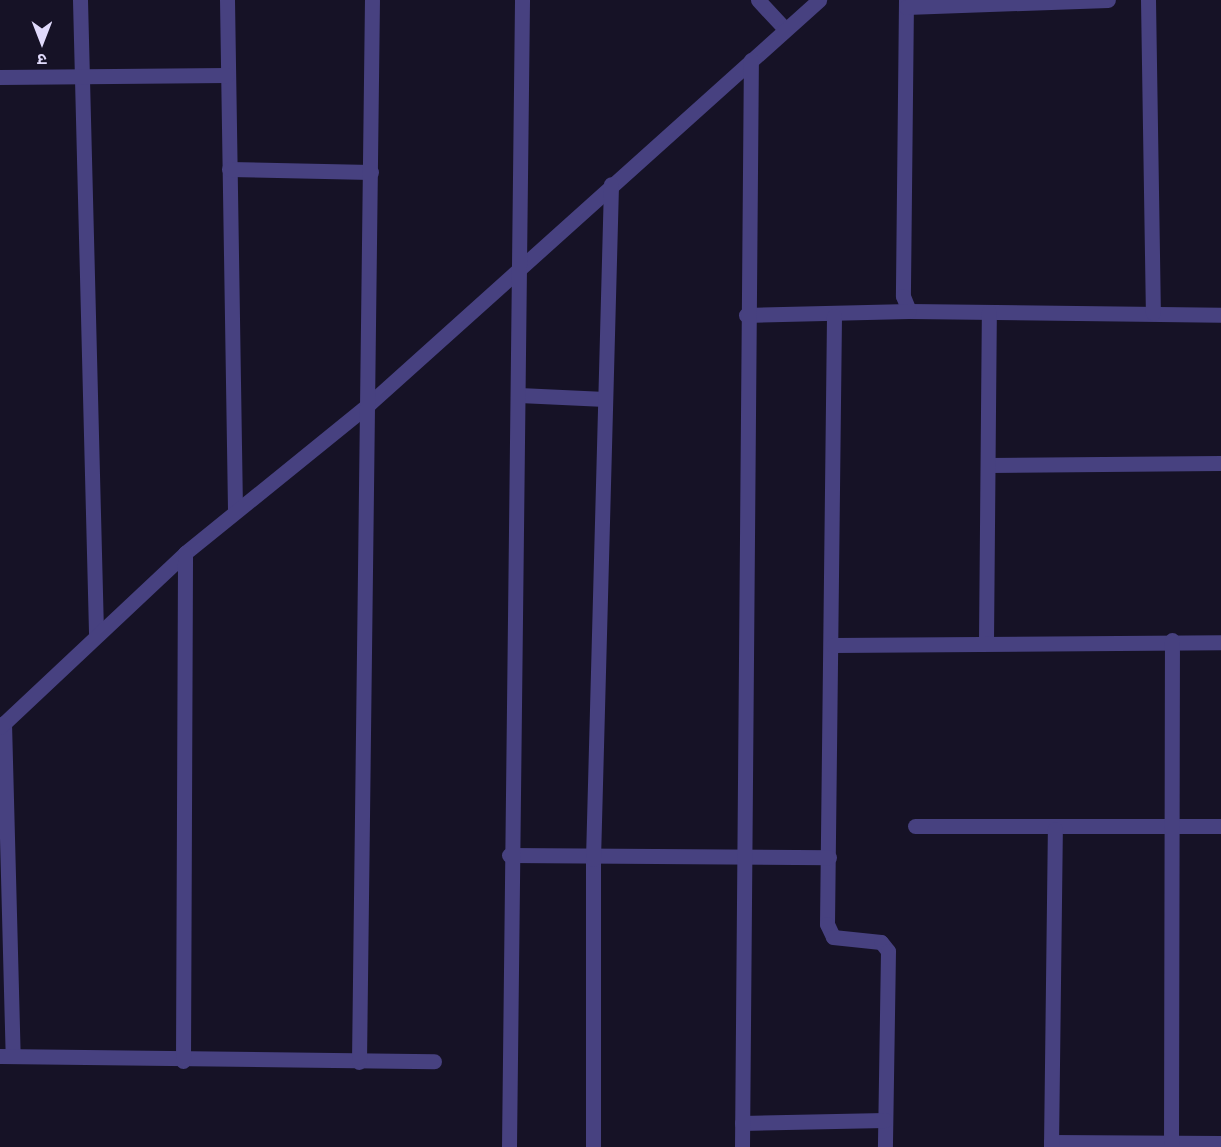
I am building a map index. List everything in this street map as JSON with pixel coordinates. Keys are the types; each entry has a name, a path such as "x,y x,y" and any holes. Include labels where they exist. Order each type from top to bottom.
{"street":[{"path":"80,0 96,633"},
{"path":"227,0 235,511"},
{"path":"359,1062 369,404 372,0"},
{"path":"509,1147 509,855 522,265 522,0"},
{"path":"758,0 784,29"},
{"path":"434,1061 183,1061 7,1056 2,725 96,633 185,553 369,404 611,184 819,0"},
{"path":"909,311 903,296 906,4 1108,0"},
{"path":"1148,0 1153,313"},
{"path":"742,1147 746,315 751,60"},
{"path":"0,77 227,75"},
{"path":"229,169 371,172"},
{"path":"594,1147 593,859 611,184"},
{"path":"746,315 834,316 909,311 1221,315"},
{"path":"986,641 989,312"},
{"path":"834,316 828,931 849,940 882,942 888,951 885,1147"},
{"path":"519,395 605,399"},
{"path":"988,465 1221,463"},
{"path":"183,1061 185,553"},
{"path":"1171,1145 1172,640"},
{"path":"832,645 986,641 1221,642"},
{"path":"915,825 1055,829 1221,826"},
{"path":"1055,829 1051,1144 1221,1143"},
{"path":"509,855 593,859 829,857"},
{"path":"742,1123 885,1120"}]}
